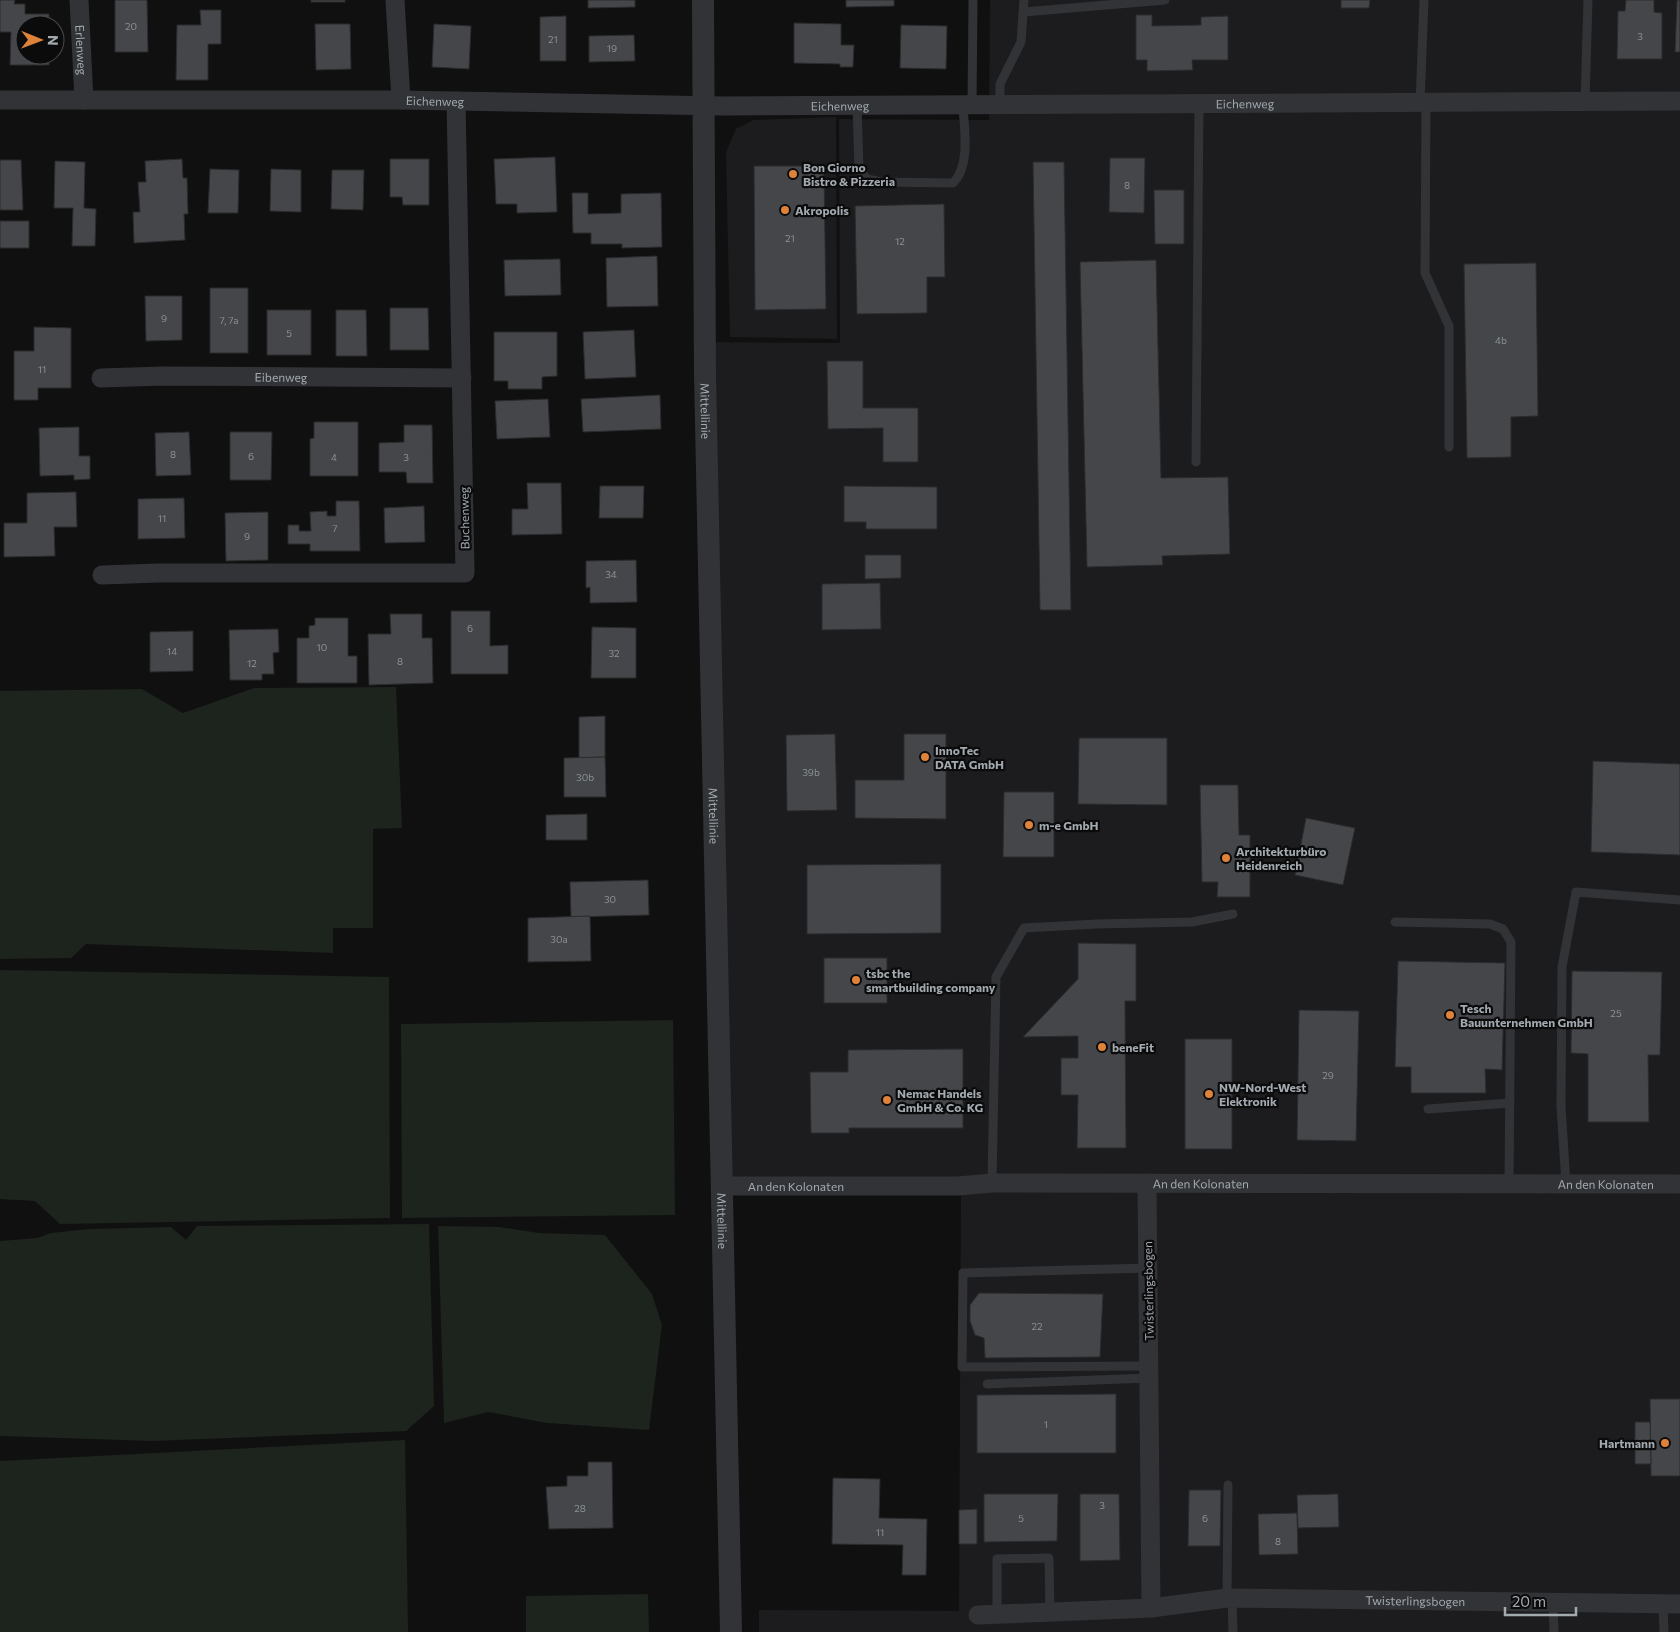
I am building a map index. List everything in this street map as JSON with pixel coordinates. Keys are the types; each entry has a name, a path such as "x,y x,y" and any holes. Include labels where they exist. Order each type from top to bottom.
{"street":[{"name":"Erlenweg","path":"79,0 84,100"},
{"path":"395,0 401,100"},
{"name":"Mittellinie","path":"703,0 705,374 731,1632"},
{"name":"Eichenweg","path":"0,100 401,100 704,106 1680,101"},
{"name":"Buchenweg","path":"102,575 465,573 456,101"},
{"name":"Eibenweg","path":"101,378 173,376 462,378"},
{"name":"An den Kolonaten","path":"722,1186 958,1186 992,1183 1680,1184"},
{"name":"Twisterlingsbogen","path":"1147,1184 1151,1608"},
{"name":"Twisterlingsbogen","path":"978,1614 1151,1608 1230,1598 1672,1604"}],"lane":[{"path":"857,106 859,170 867,179 881,182 953,183 960,176 965,150 973,0"},
{"path":"1000,105 1000,84 1021,42 1024,0"},
{"path":"1024,12 1165,0"},
{"path":"1424,0 1425,273 1449,326 1449,447"},
{"path":"1585,102 1588,0"},
{"path":"1196,462 1199,104"},
{"path":"1566,1184 1561,1106 1562,967 1576,892 1680,900"},
{"path":"992,1183 996,977 1024,928 1192,922 1233,914"},
{"path":"1395,922 1490,924 1503,929 1511,942 1509,1184"},
{"path":"1428,1109 1510,1103"},
{"path":"1148,1268 964,1272 962,1367 1150,1372"},
{"path":"987,1384 1150,1372"},
{"path":"1228,1484 1230,1598 1233,1632"},
{"path":"997,1614 997,1558 1049,1558 1050,1612"},
{"path":"1553,1602 1554,1632"},
{"path":"1664,1632 1672,1604"}],"shaded area":[{"path":"990,0 1680,0 1680,1632 759,1632 759,1610 959,1611 961,1188 722,1186 705,342 840,343 839,119 989,120"},
{"path":"836,117 837,339 730,337 726,152 736,129 754,120"},
{"path":"396,687 402,828 373,829 373,928 333,928 333,953 86,944 71,958 0,959 0,691 142,689 183,713 254,688"},
{"path":"0,970 389,977 390,1218 60,1224 35,1201 0,1199"},
{"path":"673,1020 675,1215 402,1218 401,1024"},
{"path":"429,1224 434,1406 406,1431 151,1441 0,1436 0,1241 37,1238 51,1233 89,1229 171,1227 186,1240 197,1226"},
{"path":"438,1226 499,1227 539,1233 605,1235 652,1294 662,1325 649,1430 547,1423 488,1412 444,1423"},
{"path":"405,1440 408,1632 0,1632 0,1461"},
{"path":"648,1594 649,1632 526,1632 526,1596"}],"building":[{"path":"0,0 15,0 14,4 25,4 25,14 49,14 15,15 15,65 10,65 11,32 0,32"},
{"path":"115,0 147,0 148,52 115,52"},
{"path":"311,0 345,0 345,2 311,2"},
{"path":"588,0 635,0 635,7 588,8"},
{"path":"846,0 894,0 894,6 846,7"},
{"path":"1341,0 1370,0 1369,8 1341,8"},
{"path":"1626,0 1654,0 1654,12 1662,13 1662,59 1617,59 1618,11 1625,11"},
{"path":"1677,0 1680,0 1680,52 1675,52"},
{"path":"200,10 221,10 221,44 208,44 208,80 176,80 177,25 201,25"},
{"path":"1136,15 1152,15 1152,26 1201,25 1201,17 1228,16 1228,60 1192,60 1193,70 1147,71 1147,60 1136,60"},
{"path":"566,16 566,61 540,61 540,17"},
{"path":"794,23 841,24 841,45 854,45 853,67 840,67 840,64 794,63"},
{"path":"315,24 350,24 351,69 316,70"},
{"path":"434,24 471,26 469,69 432,67"},
{"path":"901,25 947,26 946,69 900,68"},
{"path":"634,35 635,61 589,62 589,36"},
{"path":"555,157 557,212 517,213 517,204 496,204 494,159"},
{"path":"1110,158 1145,158 1144,213 1109,212"},
{"path":"182,159 183,178 187,178 188,214 184,214 185,240 134,243 133,212 140,212 138,182 146,182 145,161"},
{"path":"390,159 429,159 429,205 403,205 402,197 390,197"},
{"path":"0,160 21,160 23,210 0,210"},
{"path":"55,161 85,162 84,208 96,209 95,246 72,246 73,208 54,208"},
{"path":"1033,162 1064,162 1071,610 1040,610"},
{"path":"754,166 824,166 826,309 755,310"},
{"path":"210,169 239,170 238,213 208,213"},
{"path":"271,169 301,170 301,212 270,211"},
{"path":"332,170 364,170 363,210 331,209"},
{"path":"1154,190 1184,190 1184,244 1155,244"},
{"path":"572,193 588,193 588,214 621,213 621,194 661,193 662,247 622,248 622,244 591,244 591,233 573,233"},
{"path":"944,204 945,277 927,277 927,313 857,314 855,206"},
{"path":"0,221 29,221 29,248 0,248"},
{"path":"657,256 658,306 607,307 606,258"},
{"path":"560,259 561,295 505,296 504,260"},
{"path":"1156,260 1161,478 1228,477 1230,554 1162,556 1163,565 1087,567 1080,262"},
{"path":"1536,263 1538,416 1511,417 1511,457 1467,458 1464,264"},
{"path":"210,288 248,288 248,353 210,353"},
{"path":"145,296 182,296 182,340 146,341"},
{"path":"390,308 428,308 429,350 390,350"},
{"path":"267,310 311,310 311,355 267,355"},
{"path":"336,310 366,310 367,356 336,356"},
{"path":"34,327 71,328 71,388 38,388 38,400 14,400 14,351 34,351"},
{"path":"634,330 636,377 585,379 583,332"},
{"path":"494,332 557,332 557,376 542,377 542,389 508,389 508,381 494,381"},
{"path":"827,361 863,361 863,408 918,408 918,462 883,462 883,428 828,429"},
{"path":"660,395 661,429 583,432 581,399"},
{"path":"548,399 550,437 497,439 495,401"},
{"path":"314,422 358,422 358,476 310,476 310,439 314,438"},
{"path":"404,425 432,425 433,483 407,483 406,472 379,472 379,443 404,442"},
{"path":"79,427 79,456 90,456 90,479 74,480 74,475 40,476 39,428"},
{"path":"189,432 191,475 156,476 155,433"},
{"path":"230,432 272,432 271,480 230,480"},
{"path":"527,483 561,483 562,534 512,535 512,509 528,509"},
{"path":"600,486 644,486 643,518 599,518"},
{"path":"844,486 937,487 937,529 866,529 866,522 844,522"},
{"path":"76,492 77,527 54,527 55,556 4,557 4,523 27,523 27,493"},
{"path":"184,498 185,538 138,539 138,499"},
{"path":"336,501 359,501 360,551 310,551 310,544 288,544 288,525 299,525 299,531 311,531 310,512 327,511 327,516 336,516"},
{"path":"424,506 425,542 385,543 384,508"},
{"path":"268,512 268,560 226,561 225,513"},
{"path":"865,555 901,555 901,578 865,579"},
{"path":"636,560 637,602 590,603 590,587 586,588 586,561"},
{"path":"880,583 881,629 822,630 822,584"},
{"path":"451,611 490,611 490,646 508,645 508,674 451,674"},
{"path":"390,614 422,614 422,638 432,638 433,683 369,685 368,634 391,634"},
{"path":"315,618 348,618 348,656 357,656 357,683 297,683 297,638 309,638 309,626 315,625"},
{"path":"592,627 636,628 636,678 591,678"},
{"path":"278,629 279,652 273,653 274,674 262,674 262,680 230,680 229,630"},
{"path":"193,631 193,671 150,672 150,632"},
{"path":"605,716 605,757 579,758 579,717"},
{"path":"835,734 837,810 787,811 786,735"},
{"name":"InnoTec DATA GmbH","path":"904,734 946,734 946,819 855,818 855,780 904,780"},
{"path":"1079,738 1167,738 1167,805 1078,804"},
{"path":"605,757 606,797 564,797 564,758"},
{"path":"1593,761 1680,764 1680,855 1591,852"},
{"name":"Architekturbüro Heidenreich","path":"1200,785 1238,785 1239,835 1250,835 1250,897 1217,897 1218,882 1202,882"},
{"name":"m-e GmbH","path":"1004,792 1054,792 1054,857 1003,857"},
{"path":"587,814 587,840 546,840 546,815"},
{"path":"1306,818 1355,828 1343,885 1295,875"},
{"path":"941,864 941,933 807,934 807,865"},
{"path":"648,880 649,915 571,917 570,882"},
{"path":"590,916 591,961 528,962 528,918"},
{"name":"beneFit","path":"1078,943 1136,944 1136,1001 1125,1001 1126,1148 1077,1148 1078,1095 1061,1095 1061,1058 1078,1058 1078,1036 1023,1037 1078,979"},
{"name":"tsbc the smartbuilding company","path":"824,958 887,958 887,1003 824,1003"},
{"name":"Tesch Bauunternehmen GmbH","path":"1398,961 1505,963 1502,1070 1485,1069 1486,1093 1411,1093 1411,1067 1395,1067"},
{"path":"1572,971 1662,972 1660,1055 1648,1055 1649,1122 1588,1122 1588,1054 1571,1053"},
{"path":"1299,1010 1359,1011 1356,1141 1297,1140"},
{"name":"NW-Nord-West Elektronik","path":"1185,1039 1232,1039 1232,1149 1185,1149"},
{"name":"Nemac Handels GmbH & Co. KG","path":"963,1049 963,1128 849,1128 849,1133 811,1133 810,1072 848,1072 848,1050"},
{"path":"979,1293 1103,1294 1100,1357 985,1358 984,1338 975,1335 970,1321 970,1305"},
{"path":"1116,1394 1116,1453 977,1453 977,1395"},
{"name":"Hartmann","path":"1650,1399 1680,1399 1680,1476 1651,1476"},
{"path":"1635,1422 1650,1422 1651,1464 1635,1464"},
{"path":"588,1462 612,1462 613,1528 549,1529 546,1487 567,1486 567,1476 588,1476"},
{"path":"833,1478 880,1479 879,1518 927,1519 926,1575 902,1575 903,1545 832,1544"},
{"path":"1189,1490 1221,1490 1220,1546 1188,1546"},
{"path":"984,1494 1058,1494 1057,1541 984,1542"},
{"path":"1080,1494 1119,1494 1120,1560 1080,1561"},
{"path":"1338,1494 1339,1527 1298,1528 1297,1495"},
{"path":"977,1509 977,1544 959,1544 959,1510"},
{"path":"1297,1513 1298,1554 1259,1555 1258,1514"}],"place":[{"name":"Bon Giorno Bistro & Pizzeria","path":"793,174"},
{"name":"Akropolis","path":"785,210"},
{"name":"InnoTec DATA GmbH","path":"925,757"},
{"name":"m-e GmbH","path":"1029,825"},
{"name":"Architekturbüro Heidenreich","path":"1226,858"},
{"name":"tsbc the smartbuilding company","path":"856,980"},
{"name":"Tesch Bauunternehmen GmbH","path":"1450,1015"},
{"name":"beneFit","path":"1102,1047"},
{"name":"NW-Nord-West Elektronik","path":"1209,1094"},
{"name":"Nemac Handels GmbH & Co. KG","path":"887,1100"},
{"name":"Hartmann","path":"1665,1443"}]}
